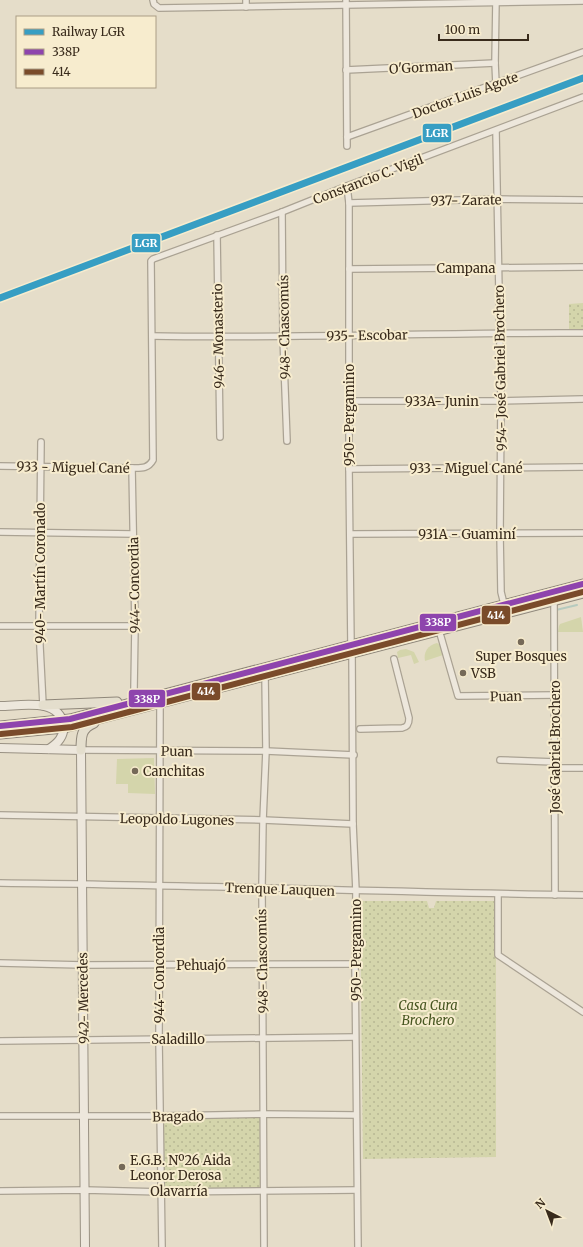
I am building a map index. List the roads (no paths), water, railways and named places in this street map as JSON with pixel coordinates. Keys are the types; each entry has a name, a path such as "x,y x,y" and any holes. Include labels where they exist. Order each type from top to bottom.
{"main road":[{"path":"0,734 110,716 265,675 504,604 583,584"},
{"path":"0,726 63,724 136,702 352,649 440,630 583,593"},
{"path":"0,706 136,702"},
{"path":"43,705 54,708 61,715 63,724 62,737 49,749"},
{"path":"81,750 82,734 86,727 110,716"},
{"name":"Puan","path":"0,748 81,750"},
{"name":"942- Mercedes","path":"81,750 85,1247"}],"street":[{"path":"154,0 154,4 159,8 246,7 346,3 583,1"},
{"path":"246,0 246,7"},
{"path":"496,2 496,84"},
{"path":"346,3 347,146"},
{"name":"Doctor Luis Agote","path":"347,137 583,52"},
{"name":"O'Gorman","path":"346,70 495,63"},
{"name":"Constancio C. Vigil","path":"152,336 151,261 153,259 282,212 583,97"},
{"name":"954- José Gabriel Brochero","path":"496,131 501,401 500,592 504,604"},
{"name":"950- Pergamino","path":"347,186 349,203 349,469 354,755 353,824 356,891 355,1037 358,1247"},
{"name":"937- Zarate","path":"349,203 498,199 583,200"},
{"name":"948- Chascomús","path":"282,212 283,337 287,441"},
{"name":"946- Monasterio","path":"217,235 220,437"},
{"name":"Campana","path":"349,269 583,267"},
{"name":"935- Escobar","path":"152,336 283,337 583,333"},
{"name":"933 - Miguel Cané","path":"0,466 146,468 150,465 153,460 152,336"},
{"name":"933A- Junin","path":"350,401 501,401 583,399"},
{"name":"940- Martín Coronado","path":"41,442 39,626 43,705"},
{"name":"933 - Miguel Cané","path":"349,469 583,467"},
{"name":"944- Concordia","path":"132,468 135,626 134,688 136,702"},
{"path":"0,532 133,534"},
{"name":"931A - Guaminí","path":"351,534 583,533"},
{"name":"José Gabriel Brochero","path":"554,600 555,895"},
{"path":"0,626 135,626"},
{"name":"Puan","path":"440,630 458,696 555,695"},
{"path":"360,729 402,728 408,725 409,718 394,659"},
{"name":"948- Chascomús","path":"264,1247 262,888 266,751 265,675"},
{"name":"944- Concordia","path":"160,703 159,1040 162,1247"},
{"name":"Puan","path":"81,750 266,751 354,755"},
{"path":"500,760 583,768"},
{"name":"Leopoldo Lugones","path":"0,815 263,820 353,824"},
{"name":"Trenque Lauquen","path":"0,883 159,885 356,891 583,895"},
{"path":"498,894 498,955 583,1012"},
{"name":"Pehuajó","path":"0,963 83,965 355,964"},
{"name":"Saladillo","path":"0,1041 355,1037"},
{"name":"Bragado","path":"0,1116 160,1116 263,1114 356,1115"},
{"name":"Olavarría","path":"0,1191 85,1190 162,1192 357,1190"}],"waterway":[{"path":"556,610 577,605"}],"rail line":[{"name":"LGR","path":"0,298 583,78"}],"place":[{"name":"Super Bosques","path":"521,642"},
{"name":"VSB","path":"463,673"},
{"name":"Canchitas","path":"135,771"},
{"name":"E.G.B. Nº26 Aida Leonor Derosa","path":"122,1167"}],"park label":[{"name":"Casa Cura Brochero","path":"428,1012"}]}
